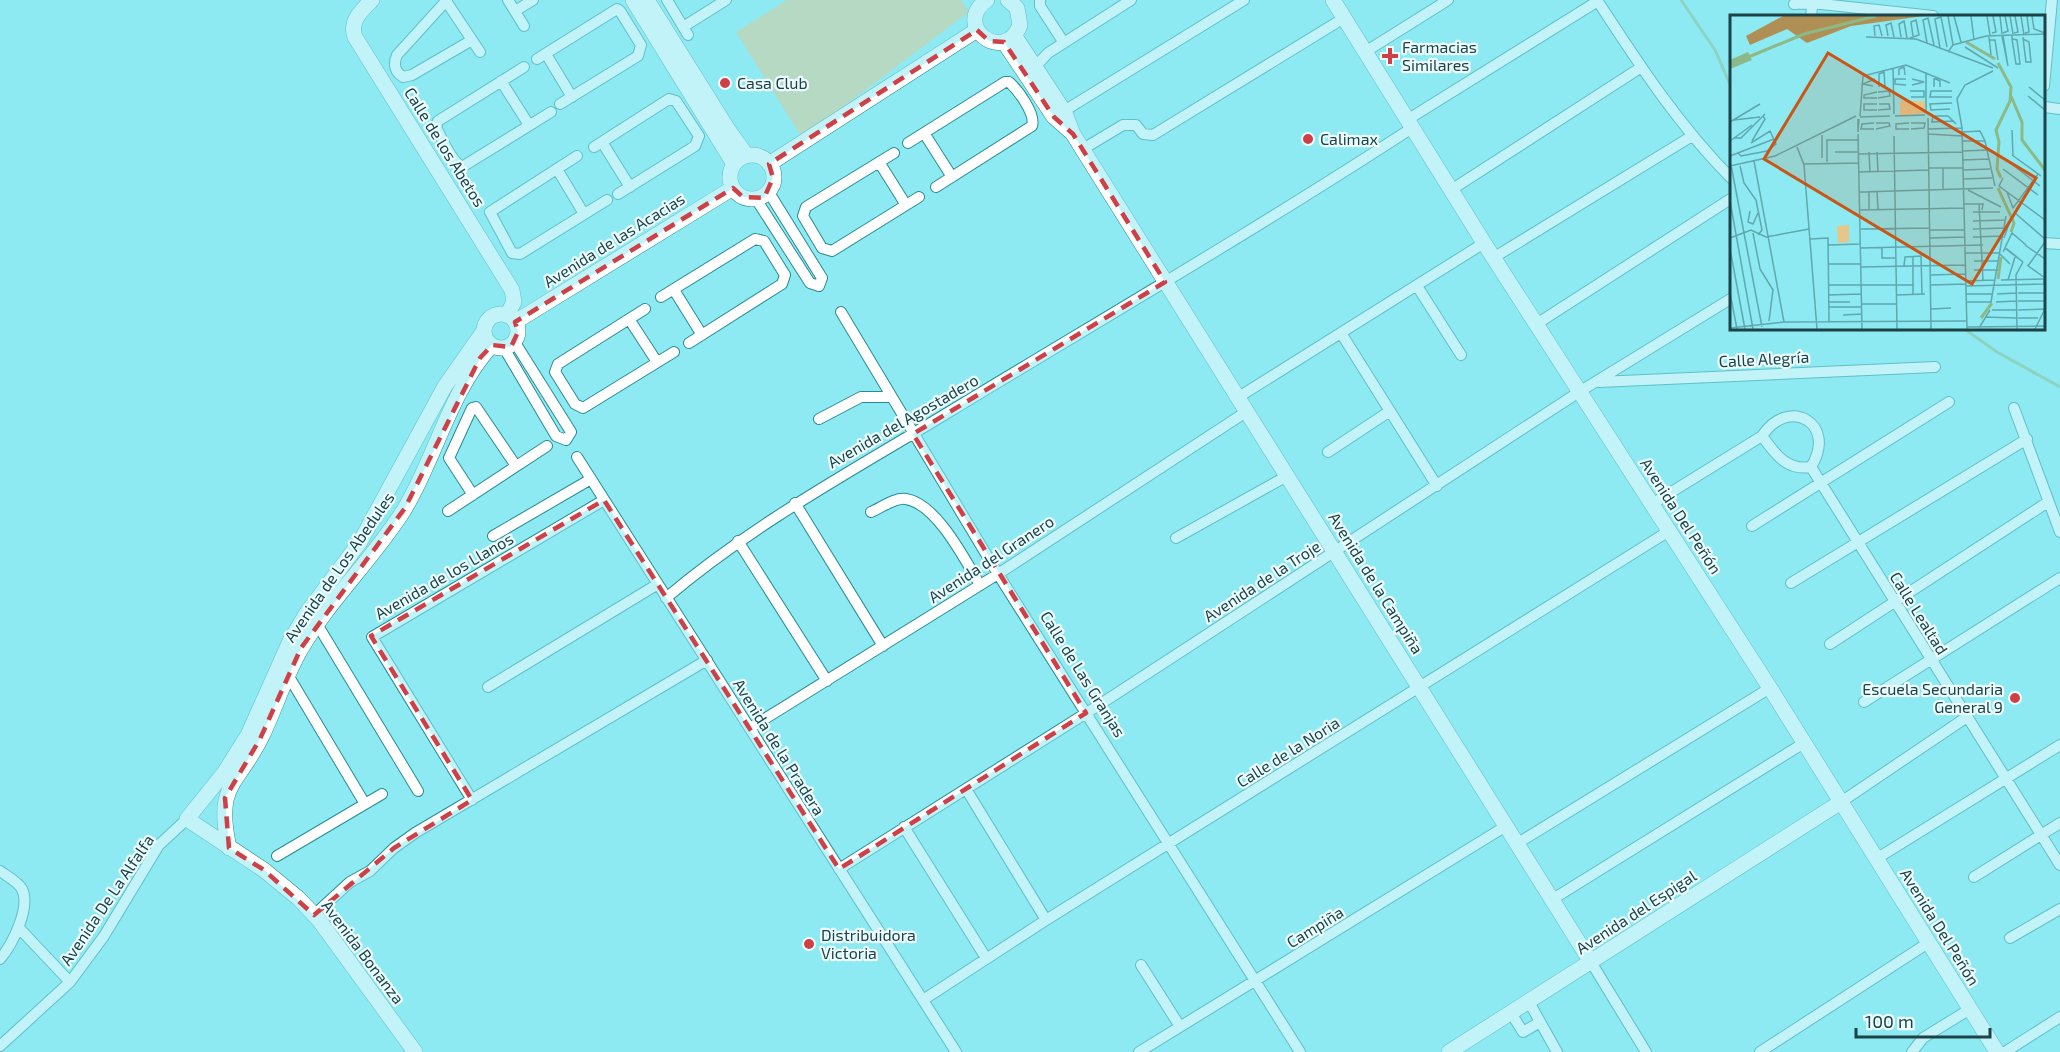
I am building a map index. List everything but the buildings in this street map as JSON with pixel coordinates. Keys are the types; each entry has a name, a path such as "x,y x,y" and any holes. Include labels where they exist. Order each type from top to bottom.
{"street":[{"name":"Calle de los Abetos","path":"372,0 354,22 352,31 514,293 511,319 518,332 498,342"},
{"path":"380,76 394,67 400,51 446,0 480,52"},
{"path":"508,0 524,26"},
{"path":"515,11 533,0"},
{"path":"633,0 651,18 729,131 741,160"},
{"path":"646,0 651,18 701,110 741,160"},
{"path":"632,29 651,18 669,3 686,31 726,0"},
{"path":"982,2 975,17 977,30 989,41 1009,38 1020,19 1017,8 1008,0"},
{"path":"1040,0 1040,6 1064,43"},
{"path":"936,187 1032,126 1028,82 1048,53 1131,0"},
{"path":"1064,111 1244,0"},
{"name":"Avenida Del Peñón","path":"1333,0 1535,325 1770,688 1997,1052"},
{"path":"1365,52 1448,0"},
{"path":"2045,72 2051,29 2052,0"},
{"path":"1165,282 1292,206 1410,124 1598,1 1640,68 1692,135 1730,178"},
{"path":"1794,4 1813,2 1924,15"},
{"path":"524,67 438,121 436,127 462,167 638,56 641,45 620,11 612,11 542,56 572,97"},
{"path":"1083,149 1123,125 1136,125 1143,134 1153,135 1344,18"},
{"path":"769,164 977,30"},
{"name":"Avenida de la Campiña","path":"1009,38 1028,82 1064,111 1073,134 1553,899 1646,1052"},
{"name":"Avenida de la Campiña","path":"1009,38 1028,82"},
{"path":"394,67 398,74 408,77 472,40"},
{"path":"1451,190 1640,68"},
{"path":"501,81 530,125"},
{"path":"908,143 1005,82 1028,82"},
{"path":"618,194 630,187 695,146 699,136 676,101 669,99 598,144 630,187"},
{"name":"Avenida de la Campiña","path":"1051,101 1062,125 1073,134"},
{"path":"2045,107 2060,109"},
{"path":"688,118 701,110"},
{"path":"924,133 952,177"},
{"path":"1493,258 1692,135"},
{"path":"429,154 445,144"},
{"path":"894,153 806,207 803,216 822,248 832,250 919,197"},
{"path":"577,156 491,211 490,217 512,253 517,255 607,200"},
{"path":"759,157 769,164 773,178 762,195 743,197 733,188 730,173 741,160 759,157"},
{"path":"879,162 906,205"},
{"path":"557,169 584,214"},
{"name":"Avenida de las Acacias","path":"498,342 486,323 492,316 511,319 733,188"},
{"path":"762,195 800,243 822,278 821,285 817,287 810,283 762,195"},
{"path":"1535,325 1730,199"},
{"path":"483,242 499,233"},
{"path":"800,243 815,235"},
{"path":"661,297 755,239 764,241 785,275 782,284 688,343"},
{"path":"1238,398 1484,243"},
{"path":"2045,243 2060,244"},
{"path":"776,260 790,250"},
{"name":"Avenida del Agostadero","path":"666,598 738,541 795,503 1165,282"},
{"path":"1417,286 1461,356"},
{"path":"674,290 702,335"},
{"name":"Avenida de la Troje","path":"839,869 1086,713 1579,392 1730,299"},
{"path":"645,309 558,364 555,372 577,407 583,408 674,352"},
{"path":"1714,310 1730,310"},
{"name":"Calle de Las Granjas","path":"841,312 998,574 1300,1052"},
{"path":"629,319 657,362"},
{"path":"1341,333 1437,486"},
{"path":"498,342 551,399 571,432 566,440 556,436 498,342"},
{"name":"Avenida de Los Abedules","path":"187,819 224,773 267,710 317,624 404,509 444,425 480,358 498,342"},
{"name":"Avenida de Los Abedules","path":"229,848 224,820 225,798 231,784 260,739 283,654 296,629 356,548 385,499 445,386 498,342"},
{"name":"Calle Alegría","path":"1596,382 1935,367"},
{"path":"551,399 565,389"},
{"path":"819,419 861,397 892,396"},
{"path":"1752,526 1949,402"},
{"path":"473,495 450,462 459,432 470,410 476,407 516,466"},
{"path":"2014,408 2060,532"},
{"path":"1328,452 1390,411"},
{"name":"Avenida del Granero","path":"750,728 981,585 1246,412"},
{"path":"1652,504 1762,436 1772,425 1789,417 1799,415 1814,425 1820,441 1817,458 1811,467 1799,469 1788,464 1762,436"},
{"path":"444,425 459,432"},
{"path":"1791,583 2027,440"},
{"path":"448,511 548,446"},
{"name":"Avenida de la Pradera","path":"577,457 956,1052"},
{"name":"Calle Lealtad","path":"1811,467 2060,865"},
{"path":"1176,538 1287,476"},
{"path":"493,536 591,479"},
{"path":"385,499 390,512 404,509"},
{"path":"872,512 894,501 906,499 938,518 981,585"},
{"name":"Avenida de los Llanos","path":"472,800 372,637 604,500"},
{"path":"1830,644 2048,502"},
{"path":"795,503 884,646"},
{"name":"Calle de la Noria","path":"923,1000 1046,920 1669,531"},
{"path":"738,541 827,681"},
{"path":"1864,702 2060,578"},
{"path":"488,687 658,584"},
{"path":"317,624 418,791"},
{"path":"314,915 350,882 370,870 394,848 707,660"},
{"path":"288,675 365,804"},
{"path":"1518,843 1770,688"},
{"path":"1841,802 1967,717"},
{"path":"1553,899 1804,743"},
{"path":"1876,859 2060,745"},
{"path":"966,789 1046,920"},
{"path":"277,856 381,794"},
{"name":"Avenida del Espigal","path":"1449,1052 1841,802"},
{"name":"Avenida Bonanza","path":"187,819 264,870 298,898 314,915 415,1052"},
{"name":"Avenida De La Alfalfa","path":"0,1046 70,982 104,936 159,844 187,819"},
{"path":"1974,878 2060,824"},
{"name":"Campiña","path":"1139,1052 1179,1025 1257,981 1506,826"},
{"path":"904,827 986,958"},
{"path":"0,871 22,889 20,929 0,959"},
{"path":"2010,938 2060,909"},
{"path":"20,929 70,982"},
{"path":"1760,1052 1928,943"},
{"path":"1141,965 1179,1025"},
{"path":"1529,1002 1557,1052"},
{"path":"1912,1052 1923,1038 1970,1009"},
{"path":"1511,1013 1523,1032 1540,1022"},
{"path":"2005,1052 2060,1017"}],"highlighted area":[{"path":"977,30 989,41 1004,42 1054,117 1073,134 1165,282 913,434 1086,713 839,869 604,500 371,636 472,800 394,848 314,915 264,870 229,848 225,798 260,739 301,648 405,508 480,358 492,345 511,347 518,332 515,322 733,188 743,197 764,198 773,178 769,164"}],"shaded area":[{"path":"787,0 961,0 969,12 802,138 736,32"}],"waterway":[{"path":"1681,0 1715,50 1730,84"},
{"path":"1966,330 1997,352 2060,387"}],"place":[{"name":"Farmacias Similares","path":"1390,56"},
{"name":"Casa Club","path":"725,83"},
{"name":"Calimax","path":"1308,139"},
{"name":"Escuela Secundaria General 9","path":"2015,698"},
{"name":"Distribuidora Victoria","path":"809,944"}]}
